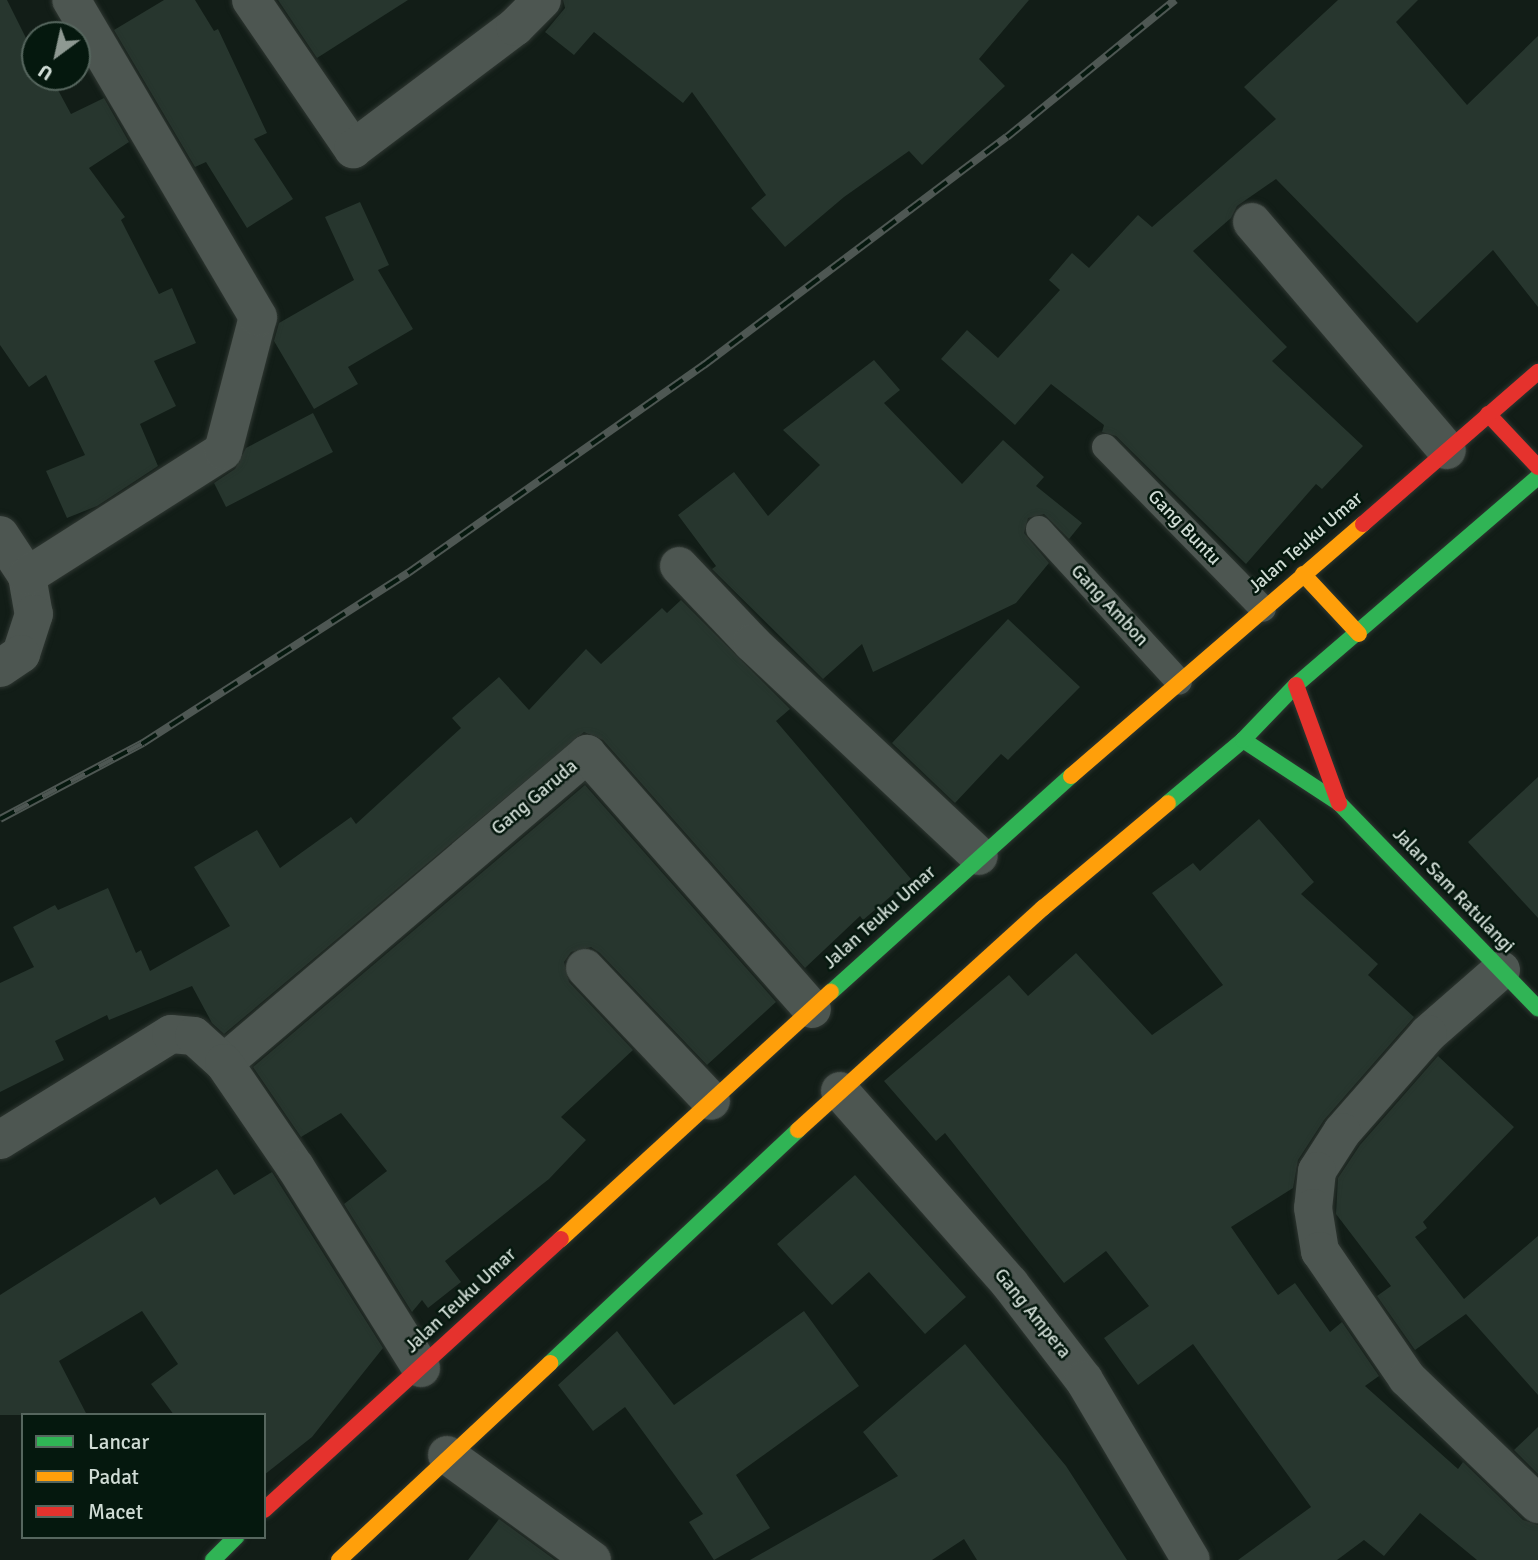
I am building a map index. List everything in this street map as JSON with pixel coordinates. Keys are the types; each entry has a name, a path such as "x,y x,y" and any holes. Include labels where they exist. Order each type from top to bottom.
{"main road":[{"name":"Jalan Teuku Umar","path":"266,1508 979,856 1538,372"},
{"path":"1488,414 1538,467"},
{"path":"340,1560 447,1455 840,1091 1043,908 1244,740 1296,685 1359,634 1538,478"},
{"path":"1303,573 1359,634"},
{"name":"Jalan Sam Ratulangi","path":"1296,685 1339,803"},
{"name":"Jalan Sam Ratulangi","path":"1244,740 1339,803 1538,1008"},
{"path":"213,1560 234,1539"}],"street":[{"path":"27,576 223,451 258,317 71,0"},
{"path":"251,0 353,149 515,27 542,0"},
{"path":"1252,222 1447,450"},
{"path":"0,535 27,576 34,614 21,654 0,668"},
{"path":"680,565 752,643 979,856"},
{"name":"Gang Garuda","path":"224,1063 587,754 812,1009"},
{"path":"585,968 711,1101"},
{"path":"1501,970 1428,1034 1342,1132 1317,1171 1312,1208 1320,1251 1407,1378 1538,1504"},
{"path":"0,1140 171,1034 194,1036 224,1063 296,1168 421,1368"},
{"name":"Gang Ampera","path":"840,1091 1010,1284 1084,1380 1191,1560"},
{"path":"447,1455 592,1560"}],"lane":[{"name":"Gang Buntu","path":"1105,447 1263,609"},
{"name":"Gang Ambon","path":"1039,530 1179,682"}],"building":[{"path":"0,0 7,0 21,28 21,91 59,91 71,114 104,98 129,142 89,168 125,217 121,220 159,294 172,288 196,343 154,361 176,406 140,424 158,466 97,506 67,518 46,471 85,455 46,375 29,387 0,345"},
{"path":"164,0 195,0 214,31 218,29 267,133 254,139 293,199 247,228 206,162 195,167 114,30"},
{"path":"278,0 408,0 317,58"},
{"path":"563,0 1029,0 979,59 1005,86 922,165 909,151 844,197 785,247 751,208 766,195 692,92 683,103 594,32 574,55 545,32 565,8"},
{"path":"1338,0 1418,0 1396,22 1467,105 1538,36 1538,307 1493,250 1417,323 1276,179 1237,206 1231,218 1193,251 1287,347 1272,361 1363,446 1322,489 1316,484 1246,564 1116,436 1102,432 1104,425 1051,384 1015,425 941,359 967,330 998,358 1060,290 1049,280 1072,253 1089,268 1138,215 1152,227 1276,119 1244,87"},
{"path":"360,202 389,265 378,270 413,329 348,367 358,384 314,409 274,341 279,323 354,280 325,217"},
{"path":"874,360 900,390 884,403 962,484 1003,440 1044,477 1036,486 1082,523 1069,539 1044,514 1028,518 1024,533 1049,563 1016,603 873,672 862,644 823,679 712,569 716,566 678,515 734,472 768,516 820,465 783,430"},
{"path":"313,413 333,452 226,507 214,483 235,469 246,448"},
{"path":"681,600 790,709 776,721 911,879 863,920 860,916 805,968 603,740 584,732 224,1034 212,1023 192,986 109,1020 107,1015 55,1041 64,1060 0,1092 0,983 34,967 13,927 55,905 58,910 108,888 136,953 141,950 150,971 230,926 194,867 257,830 280,868 351,817 356,824 461,728 452,718 499,677 529,710 586,649 601,664 662,608 667,613"},
{"path":"1008,619 1080,687 1008,760 1001,754 955,803 892,743"},
{"path":"1538,777 1538,918 1468,842"},
{"path":"585,785 776,1002 707,1065 600,953 591,947 571,952 564,962 569,982 633,1050 561,1117 586,1140 549,1179 445,1261 461,1282 428,1308 422,1300 412,1312 344,1204 387,1171 341,1113 301,1137 253,1067"},
{"path":"1259,819 1314,882 1301,894 1378,964 1368,975 1414,1017 1324,1120 1298,1160 1293,1188 1231,1227 1278,1295 1295,1283 1330,1332 1342,1322 1379,1376 1365,1386 1458,1469 1463,1462 1523,1520 1538,1525 1538,1560 1477,1560 1420,1513 1384,1556 1364,1540 1337,1560 1238,1560 1311,1507 1193,1344 1138,1385 1104,1338 1149,1306 1106,1251 1064,1283 945,1133 936,1141 884,1081 1009,975 1028,996 1076,953 1152,1035 1223,985 1152,893 1193,863 1200,871"},
{"path":"1438,1056 1514,1127 1423,1222 1427,1228 1415,1237 1464,1299 1538,1236 1538,1395 1466,1314 1415,1350 1377,1296 1391,1286 1336,1214 1338,1178 1360,1145"},
{"path":"217,1169 234,1195 272,1172 383,1348 312,1437 266,1473 266,1413 173,1413 151,1384 178,1364 142,1311 59,1361 86,1413 0,1415 0,1295 155,1197 160,1205"},
{"path":"855,1175 966,1297 925,1334 869,1272 832,1305 777,1244"},
{"path":"804,1311 859,1386 736,1475 770,1528 714,1560 689,1522 703,1514 625,1407 593,1431 558,1385 617,1331 674,1405"},
{"path":"965,1344 1066,1466 1127,1560 977,1560 964,1539 932,1560 750,1560 898,1476 863,1432"},
{"path":"1538,1427 1538,1474 1514,1450"},
{"path":"499,1519 555,1560 468,1560"}],"railway":[{"path":"0,819 143,743 408,573 704,365 1007,137 1175,0"}],"traffic: fast":[{"path":"1168,803 1243,740 1296,685 1538,477"},
{"path":"1243,740 1339,803 1538,1008"},
{"path":"831,992 1071,776"},
{"path":"550,1363 798,1130"},
{"path":"213,1560 234,1539"}],"traffic: slow":[{"path":"1071,776 1363,524"},
{"path":"1303,574 1359,634"},
{"path":"798,1130 1043,908 1168,803"},
{"path":"561,1239 831,992"},
{"path":"339,1560 550,1363"}],"traffic: jam":[{"path":"1363,524 1538,372"},
{"path":"1488,414 1538,467"},
{"path":"1296,685 1339,803"},
{"path":"266,1508 561,1239"}]}
